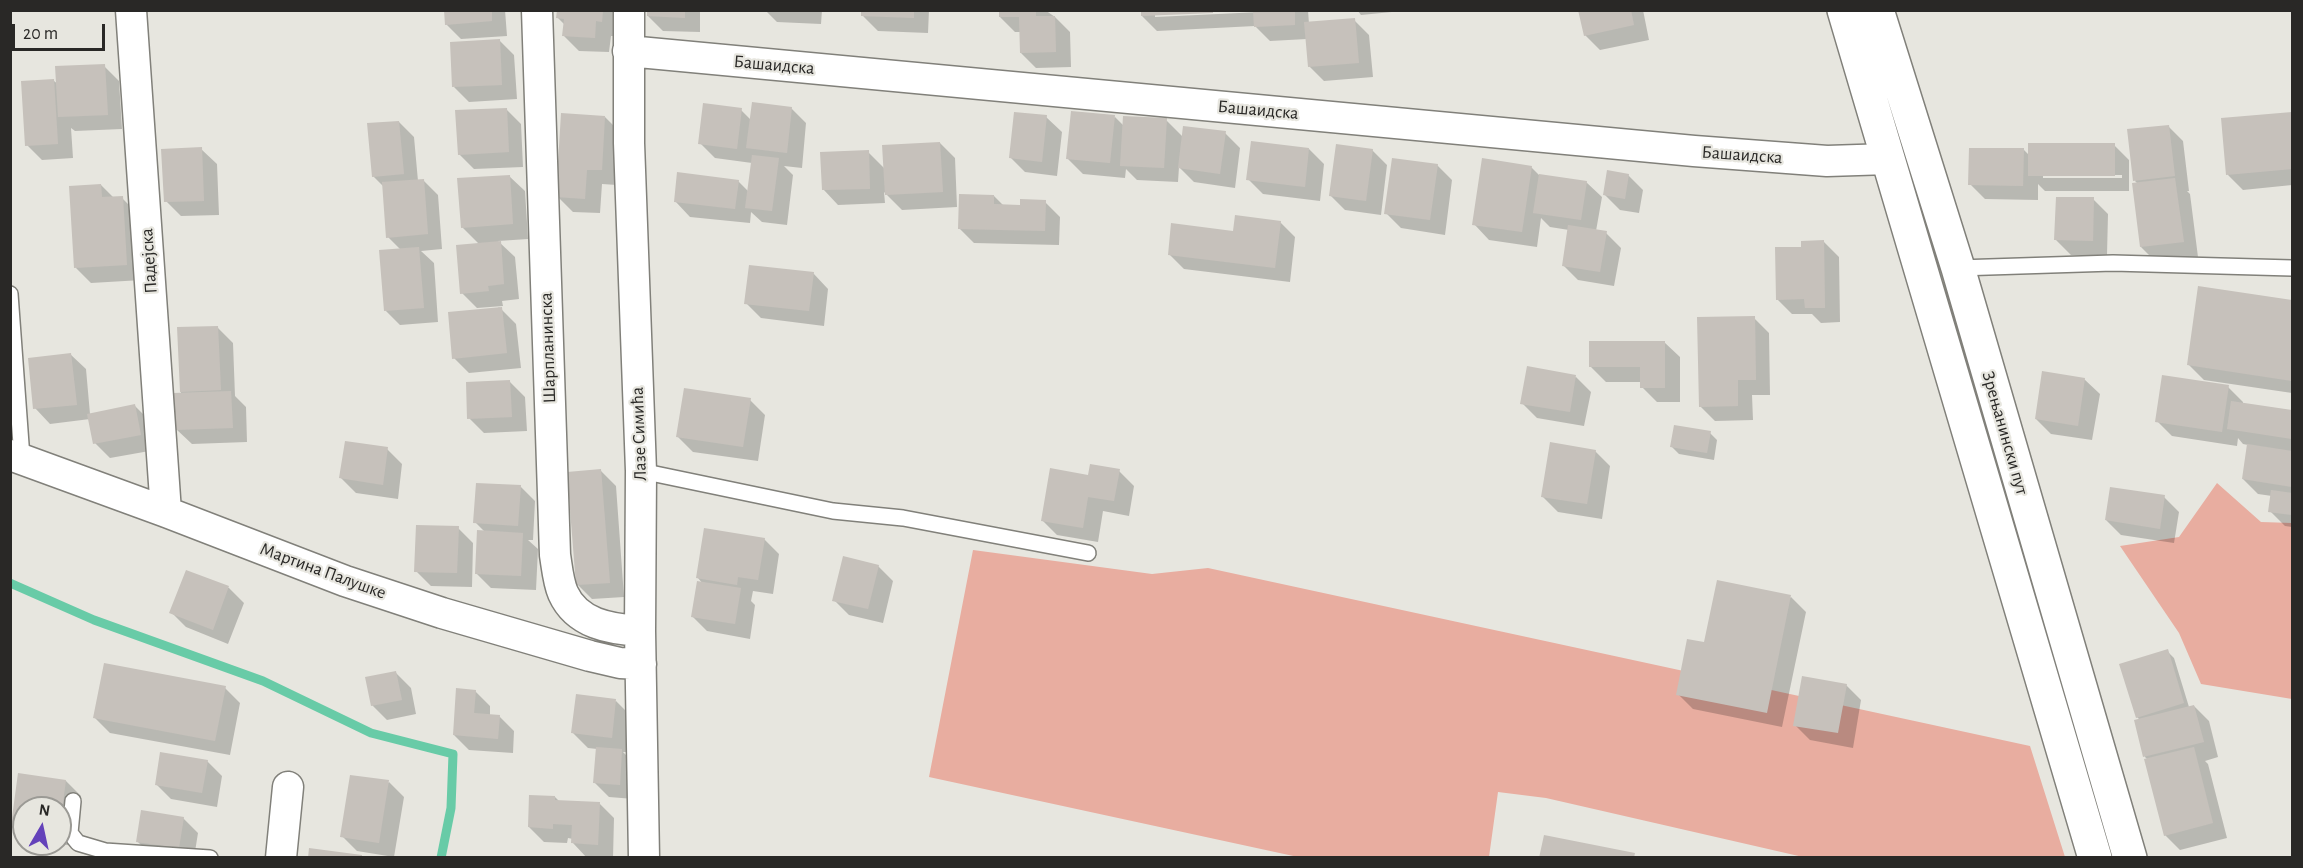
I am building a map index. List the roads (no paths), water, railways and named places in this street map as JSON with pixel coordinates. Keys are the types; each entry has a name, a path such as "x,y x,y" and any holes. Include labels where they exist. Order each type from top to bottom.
{"main road":[{"name":"Зрењанински пут","path":"1844,10 2095,858"},
{"name":"Зрењанински пут","path":"1877,10 1958,268 2130,858"}],"street":[{"name":"Падејска","path":"131,10 166,512"},
{"name":"Шарпланинска","path":"537,10 555,555 563,592 571,606 586,620 612,628 640,631"},
{"name":"Лазе Симића","path":"629,10 629,143 641,471 640,631 644,858"},
{"name":"Башаидска","path":"628,51 1694,151 1827,162 1889,159"},
{"name":"Мартина Палушке","path":"16,457 345,581 579,654 620,663 641,664"},
{"path":"281,858 288,787"}],"lane":[{"path":"1958,268 2113,263 2292,268"},
{"path":"10,294 16,457"},
{"path":"641,471 822,509 903,518 1088,553"},
{"path":"73,801 70,833 78,843 105,851 210,858"}],"waterway":[{"path":"10,583 94,620 263,681 371,733 453,754 451,808 441,858"}]}
